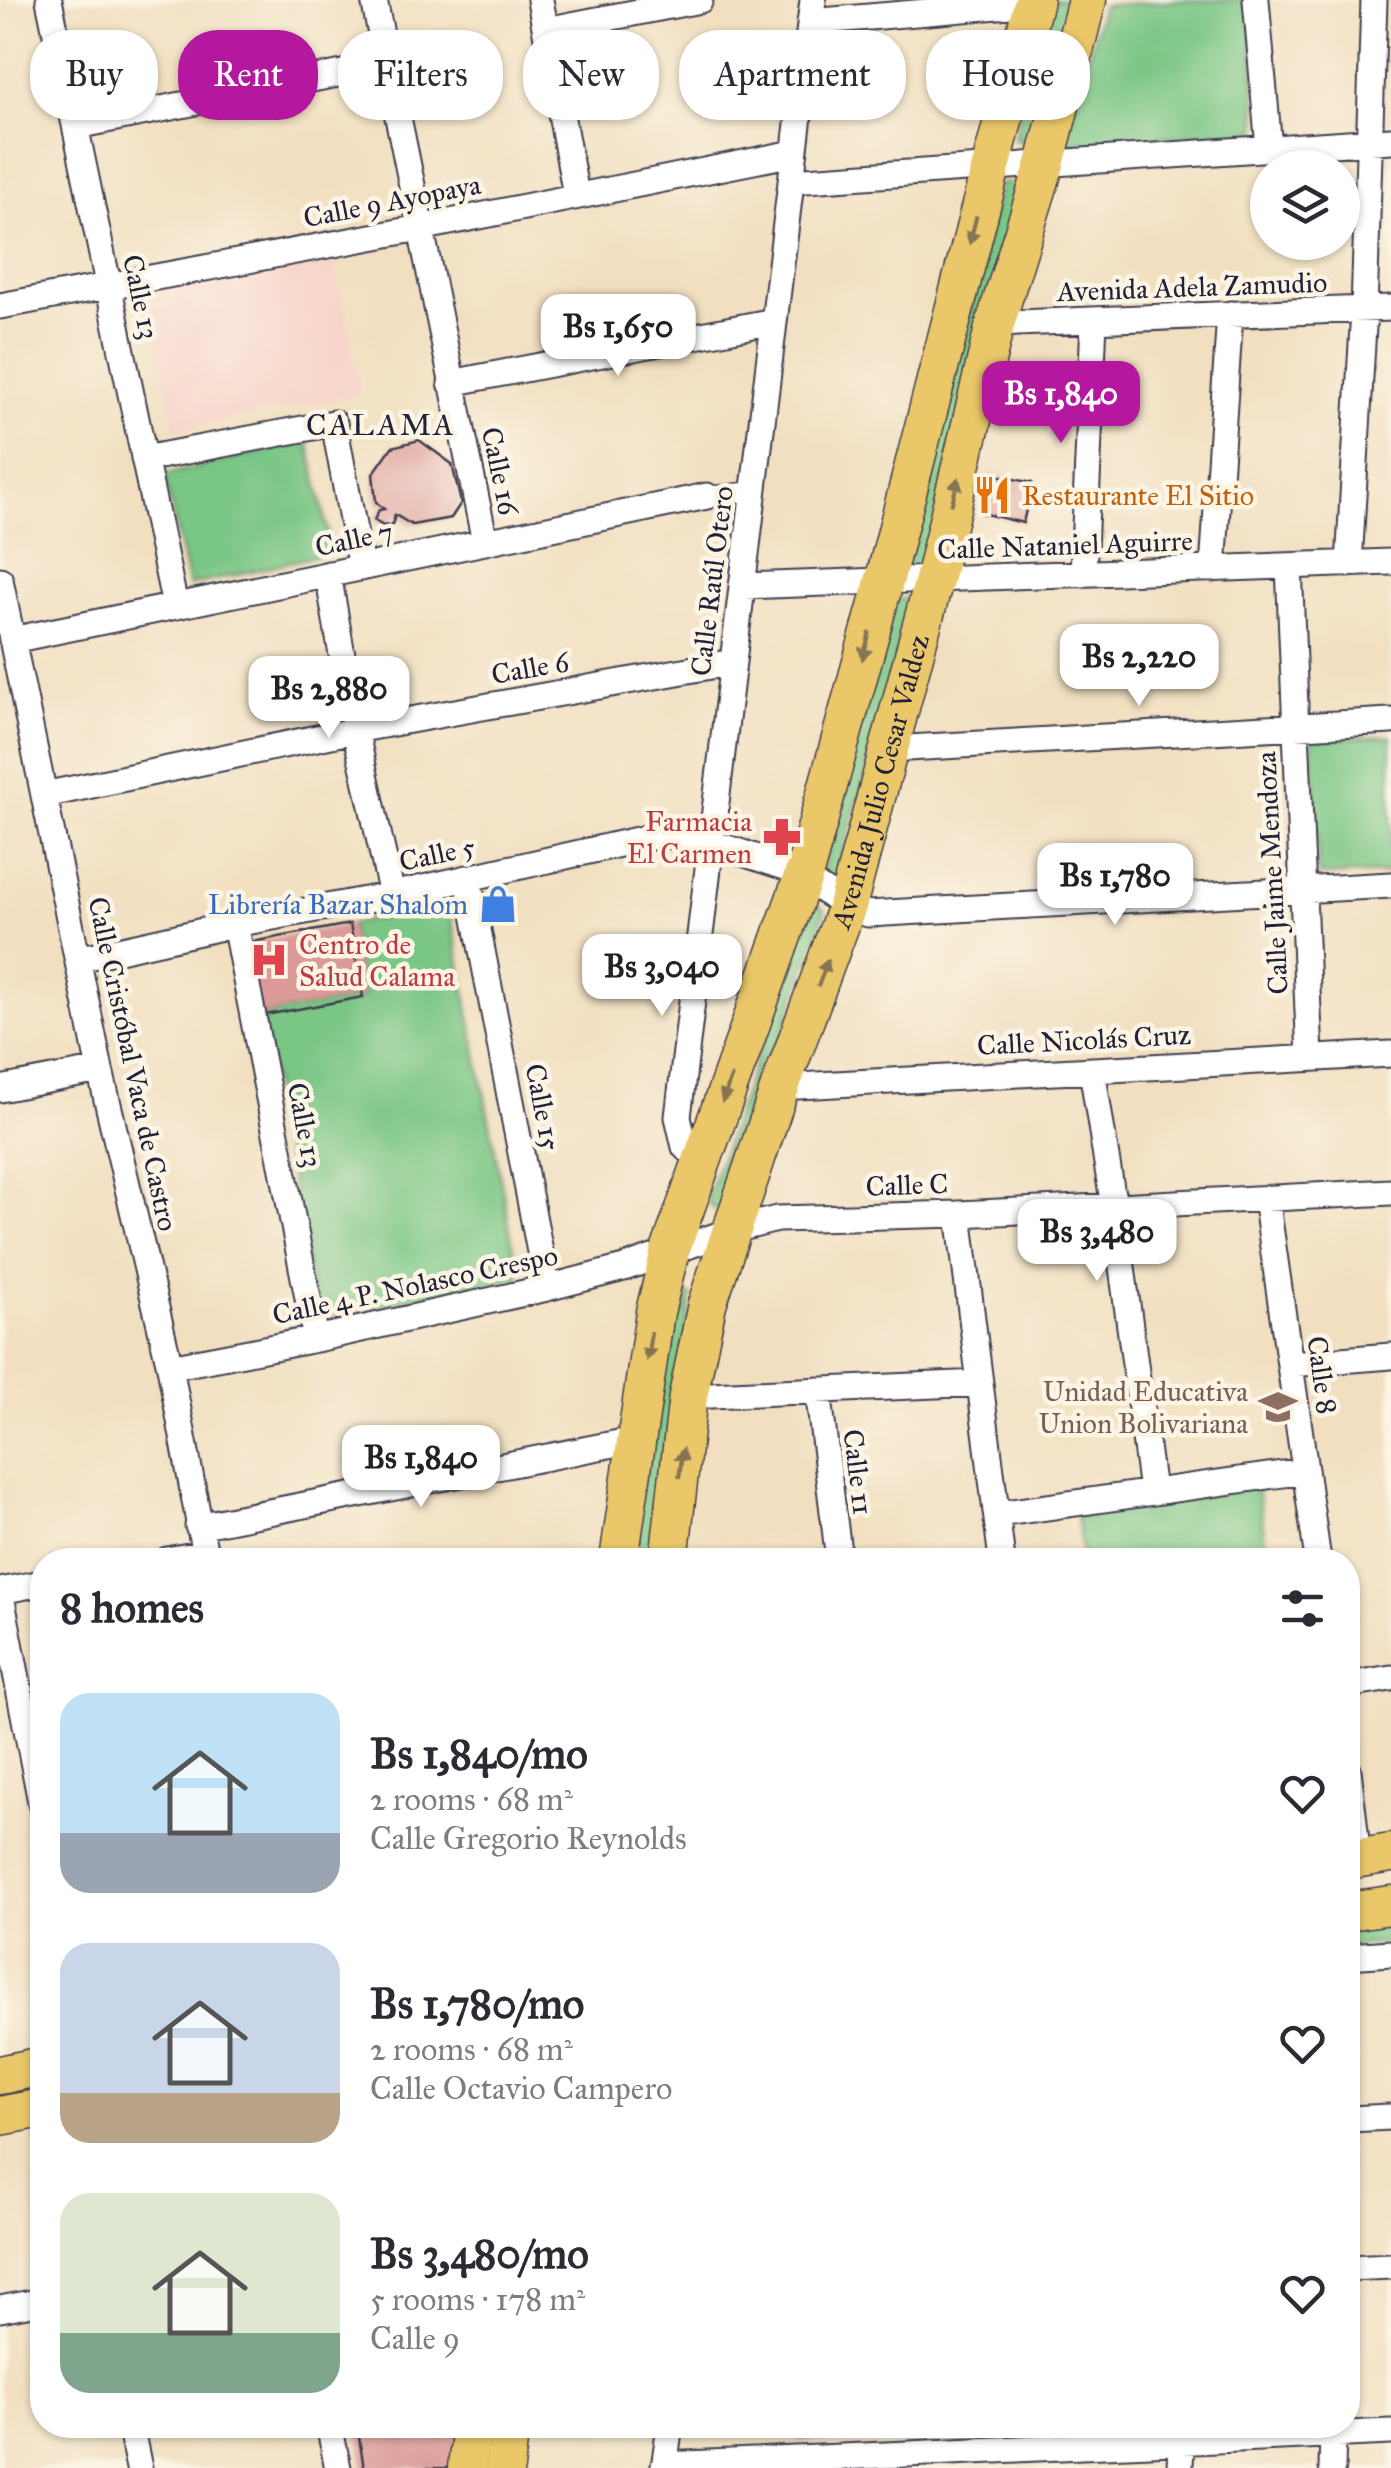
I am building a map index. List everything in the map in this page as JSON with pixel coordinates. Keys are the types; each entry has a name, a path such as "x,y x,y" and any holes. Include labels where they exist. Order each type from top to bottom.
{"main road":[{"name":"Avenida Julio Cesar Valdez","path":"670,1548 688,1396 708,1304 780,1087 848,906 934,580 996,324 1045,164 1087,0"},
{"name":"Avenida Julio Cesar Valdez","path":"621,1548 634,1440 655,1312 670,1251 803,877 884,582 1034,2"},
{"path":"1360,1910 1391,1904"},
{"path":"0,2075 30,2069"},
{"path":"0,2116 30,2110"},
{"path":"467,2468 470,2438"},
{"path":"504,2468 508,2438"}],"street":[{"name":"Calle 13","path":"49,0 175,606"},
{"name":"Calle 16","path":"374,0 381,30"},
{"path":"540,0 546,30 700,0"},
{"path":"1256,0 1270,149"},
{"path":"1349,564 1364,310 1380,141 1374,0"},
{"path":"811,11 1034,2"},
{"name":"Calle Raúl Otero","path":"702,1159 685,1148 678,1118 811,11"},
{"path":"76,126 338,74"},
{"name":"Calle 16","path":"399,120 484,542"},
{"path":"562,120 576,195"},
{"path":"790,181 1380,141"},
{"name":"Calle 9 Ayopaya","path":"0,306 794,153"},
{"name":"Avenida Adela Zamudio","path":"996,324 1391,308"},
{"path":"1214,569 1230,314"},
{"path":"452,383 774,321"},
{"path":"1083,574 1094,321"},
{"path":"144,459 334,423 361,568"},
{"path":"707,496 753,491"},
{"name":"Calle 7","path":"12,640 707,496"},
{"name":"Calle Nataniel Aguirre","path":"742,586 1391,562"},
{"name":"Calle Jaime Mendoza","path":"1289,566 1310,1058"},
{"path":"328,574 355,730 392,895"},
{"name":"Calle Cristóbal Vaca de Castro","path":"0,583 100,1070 170,1367 204,1548"},
{"name":"Calle 6","path":"44,795 355,730 733,662"},
{"path":"890,749 1391,721"},
{"name":"Calle 5","path":"78,958 392,895 651,837 684,834 788,868 848,906"},
{"name":"Calle 15","path":"468,878 547,1288"},
{"path":"848,906 868,914 1391,885"},
{"name":"Calle 13","path":"235,924 316,1339"},
{"name":"Calle Nicolás Cruz","path":"780,1087 1391,1054"},
{"path":"0,1090 100,1070"},
{"path":"1092,1070 1152,1490"},
{"name":"Calle C","path":"670,1251 777,1219 959,1214 1391,1192"},
{"name":"Calle 8","path":"1266,1198 1316,1548"},
{"path":"959,1214 1001,1548"},
{"name":"Calle 4 P. Nolasco Crespo","path":"170,1367 547,1288 624,1268 670,1251"},
{"path":"1290,1364 1391,1356"},
{"path":"688,1396 980,1382"},
{"name":"Calle 11","path":"818,1390 838,1548"},
{"path":"198,1526 634,1440"},
{"path":"997,1514 1304,1471"},
{"path":"30,1585 0,1591 30,1745"},
{"path":"1360,1683 1391,1678"},
{"path":"1360,1828 1366,1857"},
{"path":"1360,1955 1391,1953"},
{"path":"1360,2118 1391,2117"},
{"path":"1360,2267 1391,2266"},
{"path":"0,2310 30,2304"},
{"path":"1360,2433 1391,2432"},
{"path":"133,2438 139,2468"},
{"path":"332,2438 338,2468"},
{"path":"668,2438 664,2466 1025,2458 1101,2438"},
{"path":"1142,2438 1181,2442 1257,2438"},
{"path":"1332,2468 1333,2438"},
{"path":"1180,2468 1181,2442"}],"shaded area":[{"path":"333,254 361,393 175,431 147,292"}],"green space":[{"path":"1045,0 1074,0 1066,30 1038,30"},
{"path":"1250,0 1258,131 1064,145 1071,120 1090,120 1090,50 1102,6"},
{"path":"1018,120 1041,120 1036,137 1021,142 1014,138"},
{"path":"1000,183 1009,183 1020,194 924,563 905,564"},
{"path":"308,441 332,552 189,586 164,475"},
{"path":"908,599 914,608 836,878 827,879 822,874 889,601"},
{"path":"1391,736 1391,873 1319,876 1312,739"},
{"path":"811,904 825,911 723,1209 714,1209 706,1200"},
{"path":"449,905 519,1278 317,1319 260,1016 363,997 350,924"},
{"path":"681,1293 691,1296 659,1548 631,1548 674,1297"},
{"path":"1257,1487 1266,1548 1081,1548 1076,1517"},
{"path":"1391,1916 1391,1943 1360,1945 1360,1920"}],"building":[{"path":"419,440 452,464 461,503 451,518 412,525 395,515 392,525 383,526 374,520 379,510 384,509 376,502 373,474 392,447"},
{"path":"991,474 1032,483 1023,523 982,513"},
{"path":"350,924 363,997 260,1016 246,943"},
{"path":"359,2438 461,2438 459,2468 364,2468"}],"place":[{"name":"Restaurante El Sitio","path":"992,495"},
{"name":"Farmacia El Carmen","path":"782,837"},
{"name":"Librería Bazar Shalom","path":"498,904"},
{"name":"Centro de Salud Calama","path":"269,960"},
{"name":"Unidad Educativa Union Bolivariana","path":"1278,1407"}],"district":[{"name":"CALAMA","path":"381,425"}]}
